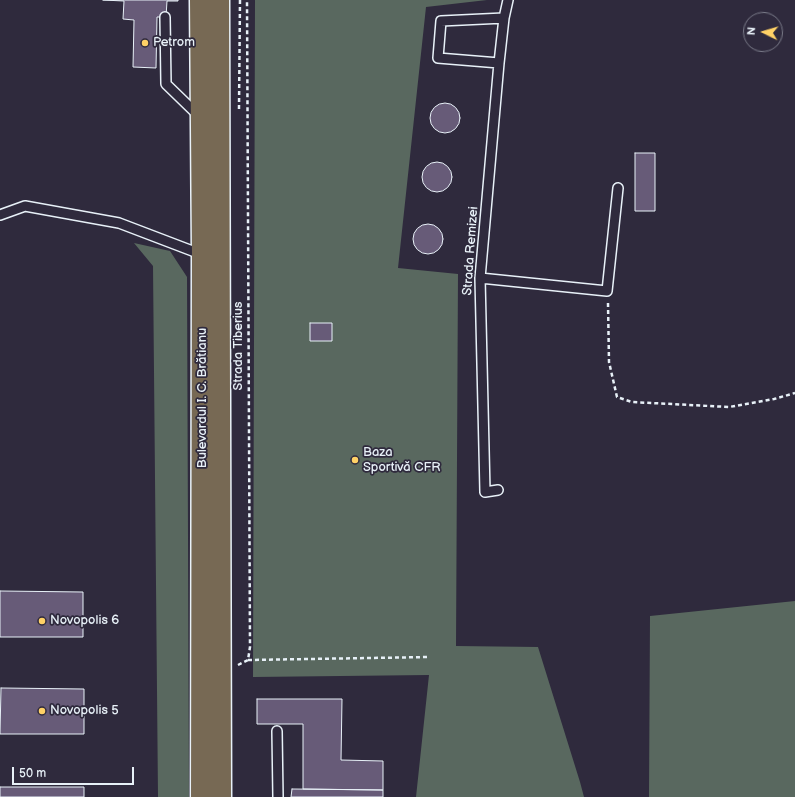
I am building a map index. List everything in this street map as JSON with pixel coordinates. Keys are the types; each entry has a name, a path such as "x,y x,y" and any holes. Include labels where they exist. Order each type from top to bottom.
{"main road":[{"name":"Bulevardul I. C. Brătianu","path":"202,0 202,797"},
{"name":"Bulevardul I. C. Brătianu","path":"218,0 220,797"}],"lane":[{"name":"Strada Remizei","path":"498,490 485,492 480,278 499,63 504,18 508,0"},
{"path":"165,17 166,84 202,119"},
{"path":"499,63 438,58 441,21 504,18"},
{"path":"480,278 607,291 618,188"},
{"path":"0,215 25,206 118,223 203,255"},
{"path":"220,674 229,758"},
{"path":"277,731 278,797"}],"path":[{"name":"Strada Tiberius","path":"248,0 250,647 248,660"},
{"path":"607,291 608,362 617,397 632,402 729,407 774,399 795,393"},
{"path":"220,674 248,660 430,657"}],"green space":[{"name":"Baza Sportivă CFR","path":"255,0 487,0 426,7 398,268 458,274 456,646 538,647 584,797 416,797 429,675 253,677"},
{"path":"134,243 170,251 187,277 189,797 158,797 153,266"},
{"path":"795,601 795,797 649,797 650,616"}],"building":[{"name":"Petrom","path":"103,0 178,0 167,1 166,17 157,17 156,68 133,67 134,20 123,19 124,1"},
{"path":"445,103 456,107 460,118 456,129 445,133 434,129 430,118 434,107"},
{"path":"635,153 655,153 655,211 635,211"},
{"path":"437,162 448,166 452,177 448,188 437,192 426,188 422,177 426,166"},
{"path":"428,224 439,228 443,239 439,250 428,254 417,250 413,239 417,228"},
{"path":"310,323 332,323 332,341 310,341"},
{"name":"Novopolis 6","path":"0,591 83,592 83,637 0,637"},
{"name":"Novopolis 5","path":"1,688 84,689 84,734 0,734"},
{"path":"257,699 342,699 341,760 383,761 383,790 303,789 303,724 257,724"},
{"path":"0,787 84,787 84,797 0,797"},
{"path":"292,789 383,790 383,797 291,797"}],"place":[{"name":"Petrom","path":"145,43"},
{"name":"Baza Sportivă CFR","path":"355,460"},
{"name":"Novopolis 6","path":"42,621"},
{"name":"Novopolis 5","path":"42,711"}]}
